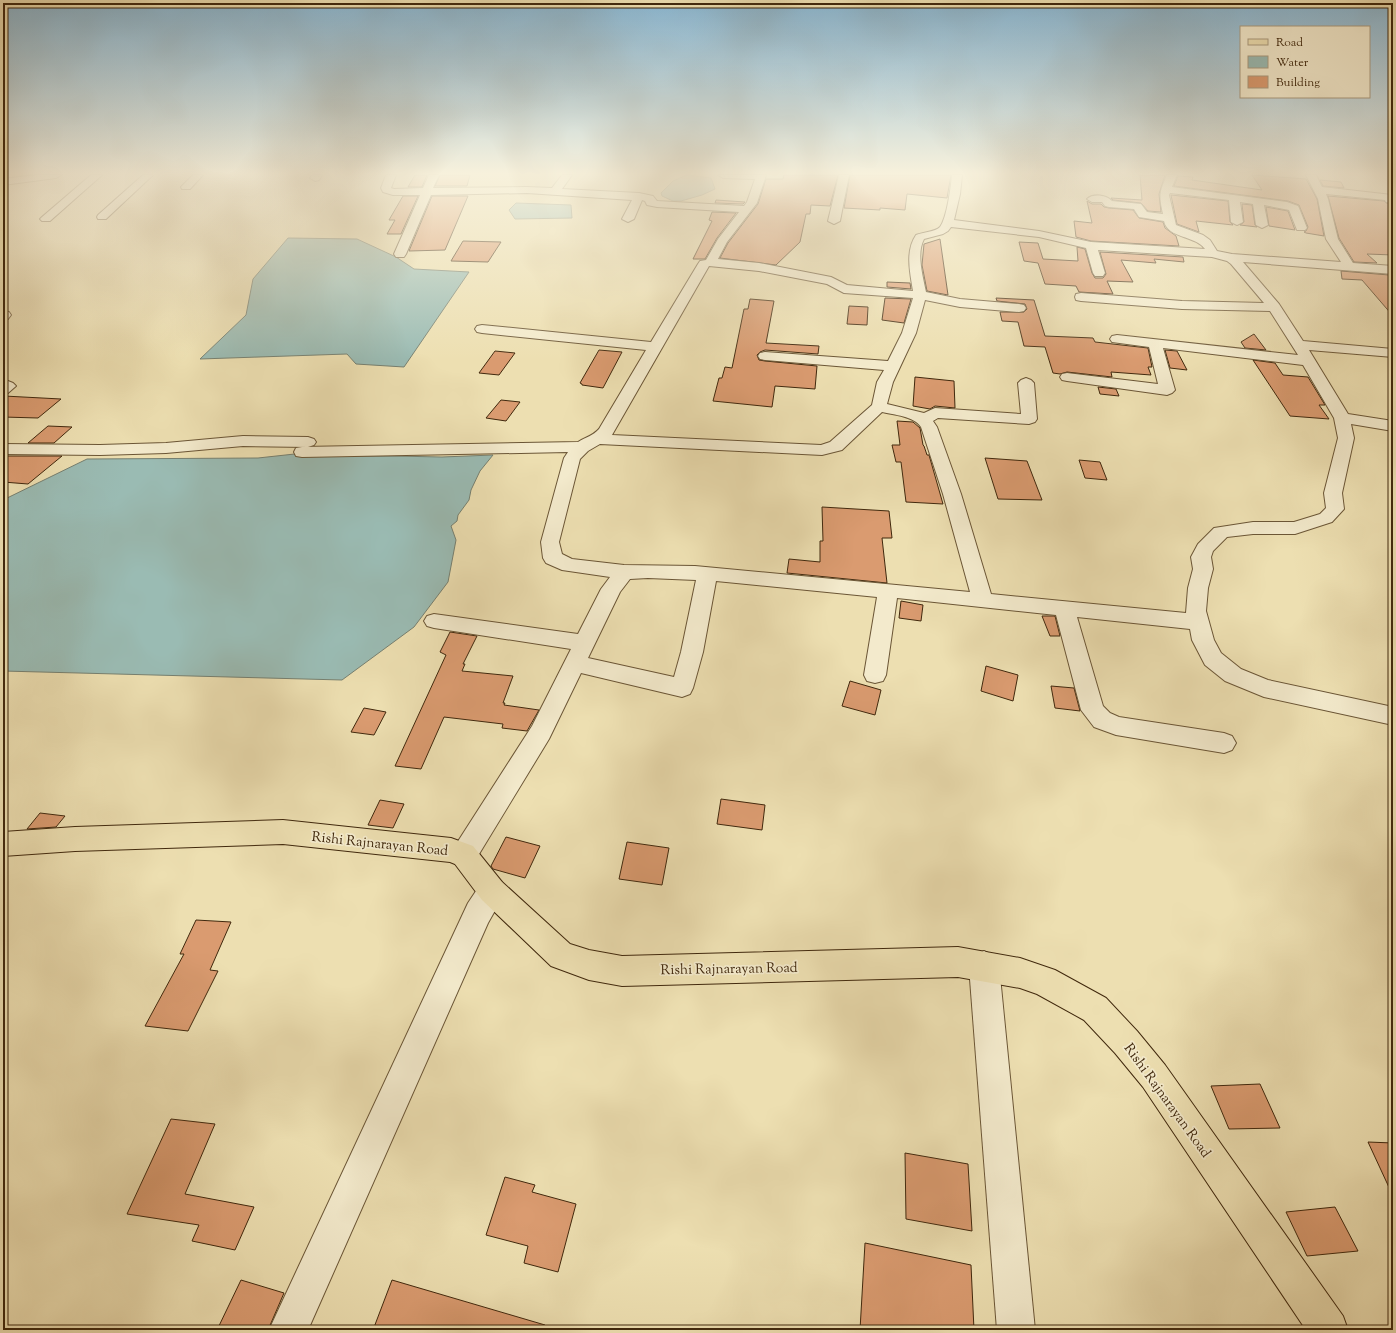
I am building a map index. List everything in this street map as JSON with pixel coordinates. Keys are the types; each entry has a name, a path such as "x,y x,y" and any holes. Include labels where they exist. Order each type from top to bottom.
{"main road":[{"name":"Rishi Rajnarayan Road","path":"3,844 75,839 283,832 452,850 464,854 492,891 562,956 589,965 622,970 958,962 1020,973 1044,981 1095,1009 1126,1042 1154,1076 1330,1330"}],"street":[{"path":"400,254 407,237"},
{"path":"711,262 725,237"},
{"path":"920,237 916,244 915,253 920,295 909,333 885,382 879,407 836,446 822,450 599,440 589,442 572,458 550,542 553,558 569,565 624,572 707,575 888,590 1198,622"},
{"path":"1053,237 1091,246 1213,253 1232,258 1393,270"},
{"path":"1196,237 1203,240 1213,253"},
{"path":"1332,237 1349,266"},
{"path":"1091,246 1099,273"},
{"path":"1232,258 1274,306 1342,418 1346,438 1333,493 1335,509 1326,518 1295,528 1253,528 1221,532 1206,548 1201,557 1203,569 1198,588 1196,611 1203,640 1213,659 1233,675 1264,688 1393,716"},
{"path":"599,440 606,431 704,264 711,262 759,267 831,281 844,289 920,295 960,303 1019,308"},
{"path":"1081,297 1182,305 1274,306"},
{"path":"482,329 655,347"},
{"path":"1117,339 1308,361"},
{"path":"1067,377 1167,390 1155,343"},
{"path":"1299,346 1393,353"},
{"path":"764,356 893,366"},
{"path":"924,419 935,413 1029,419 1026,383"},
{"path":"879,407 911,413 924,419 929,427 949,487 982,599"},
{"path":"1342,418 1393,426"},
{"path":"3,449 100,450 166,448 243,441 339,452 405,449 582,447"},
{"path":"464,854 541,732 611,589 624,572"},
{"path":"574,663 682,688 692,652 707,575"},
{"path":"875,675 888,590"},
{"path":"1064,608 1093,710 1102,720 1116,726 1224,743"},
{"path":"434,621 584,643"},
{"path":"288,1330 478,913 492,891"},
{"path":"984,966 1016,1330"}],"water":[{"path":"288,238 357,239 396,257 414,269 469,272 404,367 356,364 347,354 200,359 246,315 253,279"},
{"path":"313,452 332,456 442,457 493,455 480,471 471,490 469,500 458,515 457,521 451,526 456,540 448,582 414,627 342,680 3,671 3,500 87,459 258,458"}],"building":[{"path":"415,237 450,237 445,250 409,251"},
{"path":"704,237 718,237 705,259 693,259"},
{"path":"732,237 801,237 800,242 776,265 720,258"},
{"path":"1077,237 1176,237 1179,246 1091,241"},
{"path":"1393,237 1393,255 1367,254 1377,263 1354,262 1339,238"},
{"path":"940,239 948,295 927,291 922,265 924,244"},
{"path":"463,241 501,242 488,262 451,261"},
{"path":"1019,242 1038,243 1043,259 1078,261 1077,247 1085,249 1092,273 1095,278 1103,278 1106,274 1100,252 1183,257 1184,262 1154,259 1156,263 1121,260 1133,282 1107,281 1113,294 1079,292 1076,286 1045,284 1038,263 1024,261"},
{"path":"1341,271 1389,275 1393,279 1393,316 1362,280 1342,279"},
{"path":"887,282 910,283 911,289 887,287"},
{"path":"885,298 911,299 904,323 882,320"},
{"path":"996,298 1034,300 1045,336 1093,338 1095,342 1148,348 1152,367 1148,367 1151,375 1111,372 1112,377 1067,372 1060,374 1053,373 1045,347 1024,346 1018,322 1002,321 1000,312 1024,312 1027,309 1025,304 997,301"},
{"path":"750,299 774,301 766,343 819,346 818,354 765,350 757,355 759,360 817,366 815,389 775,386 772,407 713,401 719,378 722,378 725,367 732,368 744,309 748,309"},
{"path":"849,306 868,307 867,325 847,324"},
{"path":"1254,334 1266,350 1245,348 1241,342"},
{"path":"599,350 622,352 603,388 582,385 580,383"},
{"path":"1165,350 1177,351 1187,370 1170,368"},
{"path":"495,351 515,353 499,375 479,373"},
{"path":"1253,360 1275,363 1283,375 1308,377 1325,405 1319,405 1329,419 1290,416"},
{"path":"915,377 954,381 955,408 935,406 930,409 913,406"},
{"path":"1098,387 1116,389 1119,396 1100,394"},
{"path":"3,396 61,399 38,418 3,417"},
{"path":"501,400 520,402 506,421 486,418"},
{"path":"897,421 913,422 920,428 923,445 927,455 929,455 943,504 906,502 901,462 896,462 892,445 900,445"},
{"path":"48,426 72,427 54,443 28,443"},
{"path":"3,456 62,456 28,484 3,482"},
{"path":"985,458 1027,461 1042,500 998,499"},
{"path":"1079,460 1100,462 1107,480 1085,478"},
{"path":"822,507 889,511 892,538 882,538 887,583 787,573 789,559 820,562 820,541 823,541"},
{"path":"901,601 923,605 921,621 899,618"},
{"path":"1042,616 1055,616 1060,636 1050,636"},
{"path":"450,632 477,636 463,664 465,664 462,671 513,676 503,703 505,703 504,705 539,710 527,731 502,728 503,724 444,717 421,769 395,766 446,655 440,652"},
{"path":"986,666 1018,675 1013,701 981,691"},
{"path":"850,681 881,690 875,715 842,706"},
{"path":"1051,686 1074,688 1080,711 1055,708"},
{"path":"364,708 386,712 374,735 351,732"},
{"path":"721,799 765,805 762,830 717,824"},
{"path":"380,800 404,804 393,828 368,825"},
{"path":"40,813 65,816 56,827 27,829"},
{"path":"506,837 540,846 525,878 493,869 491,866"},
{"path":"627,842 669,848 662,885 619,879"},
{"path":"196,920 231,922 210,970 218,971 188,1031 145,1026 184,954 180,954"},
{"path":"1260,1084 1280,1128 1229,1129 1211,1086"},
{"path":"171,1119 215,1124 185,1194 254,1207 235,1250 192,1241 199,1225 127,1214"},
{"path":"1368,1142 1393,1143 1393,1196"},
{"path":"905,1153 968,1164 972,1231 906,1219"},
{"path":"505,1177 535,1185 532,1192 576,1204 558,1272 524,1263 528,1246 486,1235"},
{"path":"1335,1207 1358,1251 1307,1256 1286,1212"},
{"path":"865,1243 971,1265 974,1330 860,1330"},
{"path":"241,1280 284,1293 268,1330 217,1330"},
{"path":"392,1280 545,1325 544,1330 373,1330"}]}
